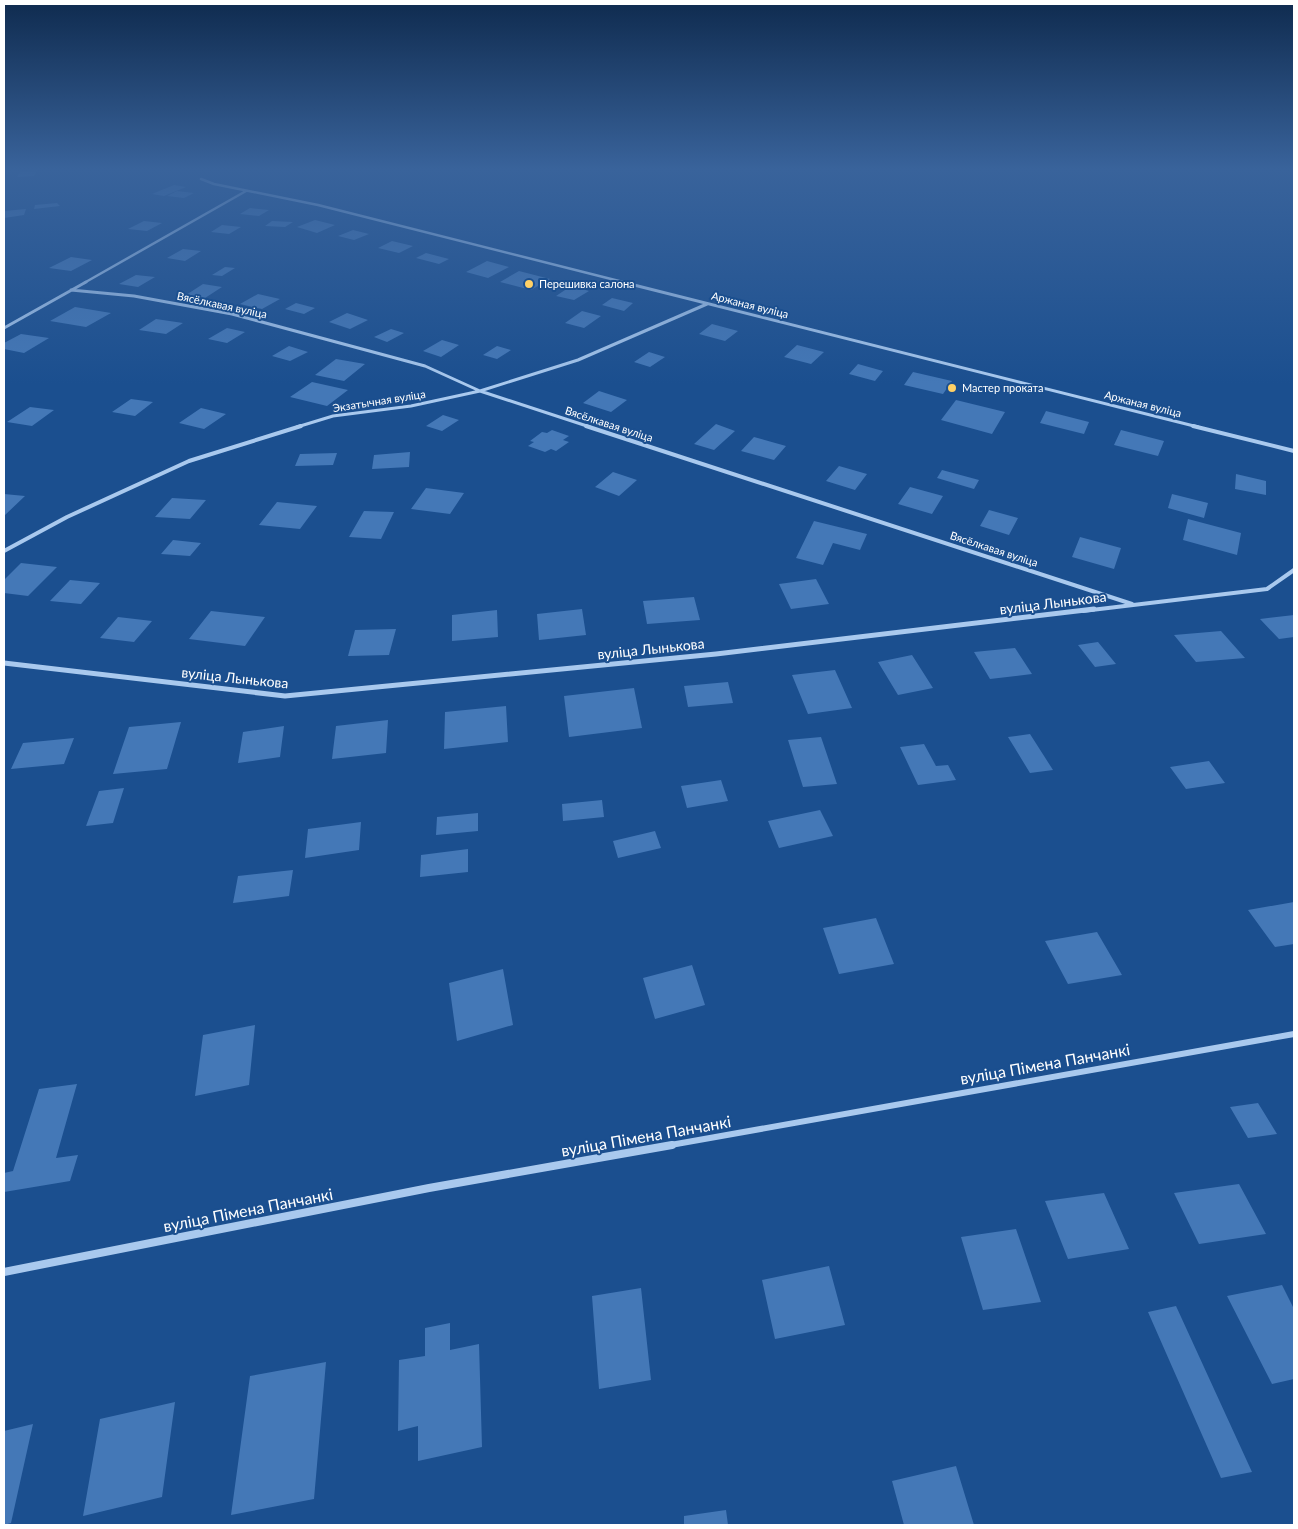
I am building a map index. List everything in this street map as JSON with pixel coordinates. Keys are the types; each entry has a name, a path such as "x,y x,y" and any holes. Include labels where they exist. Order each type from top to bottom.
{"street":[{"path":"4,328 157,241"},
{"name":"Аржаная вуліца","path":"461,241 1294,451"},
{"name":"Вясёлкавая вуліца","path":"71,290 134,296 232,314 425,366 480,391 1135,604"},
{"name":"Экзатычная вуліца","path":"4,551 67,517 219,450 333,416 411,406 480,391 578,360 707,304"},
{"name":"вуліца Лынькова","path":"4,664 285,696 716,654 1267,589 1294,570"},
{"name":"вуліца Пімена Панчанкі","path":"4,1272 429,1188 1294,1034"}],"building":[{"path":"391,241 413,246 399,253 378,248"},
{"path":"183,249 201,251 185,261 167,258"},
{"path":"426,253 449,259 439,264 416,258"},
{"path":"71,257 92,260 71,271 49,268"},
{"path":"487,261 509,267 488,278 466,272"},
{"path":"225,267 235,268 222,276 212,275"},
{"path":"519,271 550,279 531,290 500,282"},
{"path":"136,275 155,277 138,287 119,284"},
{"path":"203,284 222,287 205,298 186,295"},
{"path":"571,286 589,291 574,300 556,296"},
{"path":"258,294 280,299 262,309 240,304"},
{"path":"612,298 633,303 624,311 602,305"},
{"path":"296,303 315,308 304,314 285,309"},
{"path":"75,307 111,313 86,327 50,321"},
{"path":"582,311 601,316 584,328 565,323"},
{"path":"347,313 368,320 350,329 329,322"},
{"path":"156,319 183,323 166,334 139,330"},
{"path":"712,324 738,331 725,341 699,334"},
{"path":"227,328 245,332 227,343 208,339"},
{"path":"391,329 404,333 387,342 374,337"},
{"path":"21,334 49,338 24,353 4,349 4,343"},
{"path":"442,340 459,345 441,357 423,351"},
{"path":"797,345 824,352 811,364 784,357"},
{"path":"289,346 308,352 290,361 272,356"},
{"path":"497,346 511,350 497,359 483,355"},
{"path":"649,352 665,357 650,367 634,362"},
{"path":"336,359 365,364 344,381 315,375"},
{"path":"858,364 883,371 875,381 849,374"},
{"path":"913,372 952,381 943,394 904,385"},
{"path":"312,382 348,390 327,406 290,397"},
{"path":"599,391 627,400 611,412 583,403"},
{"path":"131,399 153,402 135,416 112,412"},
{"path":"956,400 1005,412 992,434 941,420"},
{"path":"30,407 54,410 32,426 7,422"},
{"path":"201,408 226,414 204,429 179,423"},
{"path":"1046,411 1089,422 1084,434 1040,423"},
{"path":"443,415 459,420 442,431 426,426"},
{"path":"716,424 735,431 714,450 694,444"},
{"path":"552,430 569,436 563,440 569,442 556,451 551,449 545,452 528,446 534,442 530,441 542,432 547,433"},
{"path":"1121,430 1164,441 1158,456 1114,445"},
{"path":"754,437 786,446 774,460 741,451"},
{"path":"410,452 409,467 372,469 374,455"},
{"path":"337,453 333,465 295,466 300,454"},
{"path":"839,466 867,474 855,490 826,481"},
{"path":"942,470 979,480 974,489 937,478"},
{"path":"613,472 637,480 619,496 595,487"},
{"path":"1236,474 1266,481 1266,495 1235,489"},
{"path":"910,487 943,496 932,514 898,504"},
{"path":"426,488 464,493 450,514 411,509"},
{"path":"4,494 25,496 4,516"},
{"path":"1172,494 1208,503 1204,518 1168,508"},
{"path":"172,498 206,500 190,519 155,517"},
{"path":"277,502 317,506 300,529 259,525"},
{"path":"989,510 1018,518 1009,535 980,526"},
{"path":"364,511 394,512 381,539 349,537"},
{"path":"1188,519 1241,533 1237,555 1183,540"},
{"path":"814,521 867,534 860,550 833,543 823,565 796,558"},
{"path":"1080,537 1121,548 1114,569 1072,557"},
{"path":"173,540 201,543 190,556 161,554"},
{"path":"21,563 57,567 28,596 4,593 4,580"},
{"path":"816,579 829,604 791,609 779,584"},
{"path":"70,580 100,583 81,604 50,601"},
{"path":"694,597 700,620 647,624 643,601"},
{"path":"582,609 586,635 539,640 537,614"},
{"path":"497,610 498,637 452,641 452,615"},
{"path":"211,611 265,617 245,646 189,639"},
{"path":"1294,615 1294,637 1279,639 1260,619"},
{"path":"118,617 152,621 134,642 100,638"},
{"path":"396,629 389,655 348,656 355,630"},
{"path":"1221,631 1245,658 1196,662 1174,635"},
{"path":"1098,642 1116,664 1095,667 1078,645"},
{"path":"1015,648 1032,674 990,679 974,652"},
{"path":"912,655 933,688 898,695 878,662"},
{"path":"835,670 852,708 808,714 792,675"},
{"path":"728,682 733,703 688,707 684,686"},
{"path":"634,688 642,728 569,737 564,696"},
{"path":"506,706 508,742 444,749 445,712"},
{"path":"388,720 386,753 332,759 336,726"},
{"path":"181,722 167,769 113,774 129,727"},
{"path":"284,726 280,757 238,763 243,732"},
{"path":"1030,734 1053,770 1030,773 1008,737"},
{"path":"821,737 837,784 803,787 788,740"},
{"path":"74,738 64,764 11,769 23,743"},
{"path":"924,744 936,766 948,765 956,780 918,785 900,747"},
{"path":"1209,761 1225,783 1186,789 1170,767"},
{"path":"721,780 728,801 687,808 681,786"},
{"path":"124,788 113,823 86,826 99,791"},
{"path":"602,800 604,817 563,821 562,804"},
{"path":"820,810 833,836 779,848 768,821"},
{"path":"478,813 478,831 436,835 437,817"},
{"path":"361,822 359,850 305,858 308,829"},
{"path":"655,831 661,848 618,858 613,841"},
{"path":"468,849 468,872 420,877 421,855"},
{"path":"293,870 289,896 233,903 238,876"},
{"path":"1294,902 1294,944 1275,947 1248,910"},
{"path":"876,918 894,964 839,974 823,928"},
{"path":"1097,932 1122,975 1068,984 1045,941"},
{"path":"692,965 705,1005 655,1019 643,978"},
{"path":"503,969 513,1025 457,1041 449,983"},
{"path":"255,1025 249,1085 195,1096 203,1035"},
{"path":"77,1084 56,1158 78,1155 70,1181 4,1192 4,1173 13,1171 39,1089"},
{"path":"1258,1103 1277,1134 1248,1138 1230,1107"},
{"path":"1239,1184 1266,1234 1199,1244 1174,1193"},
{"path":"1104,1193 1129,1249 1068,1259 1045,1201"},
{"path":"1016,1229 1041,1302 983,1310 961,1237"},
{"path":"829,1266 845,1325 775,1339 762,1280"},
{"path":"1282,1285 1294,1309 1294,1379 1272,1384 1227,1296"},
{"path":"641,1288 651,1380 599,1389 592,1296"},
{"path":"1176,1306 1252,1472 1221,1478 1148,1312"},
{"path":"450,1323 450,1350 479,1344 482,1447 418,1461 418,1426 398,1431 399,1360 425,1356 425,1328"},
{"path":"326,1362 314,1499 231,1515 250,1376"},
{"path":"175,1402 162,1497 83,1516 100,1419"},
{"path":"33,1424 11,1523 4,1525 4,1431"},
{"path":"956,1466 974,1525 904,1525 892,1481"},
{"path":"726,1510 728,1525 684,1525 684,1516"}],"place":[{"name":"Перешивка салона","path":"529,284"},
{"name":"Мастер проката","path":"952,388"}]}
